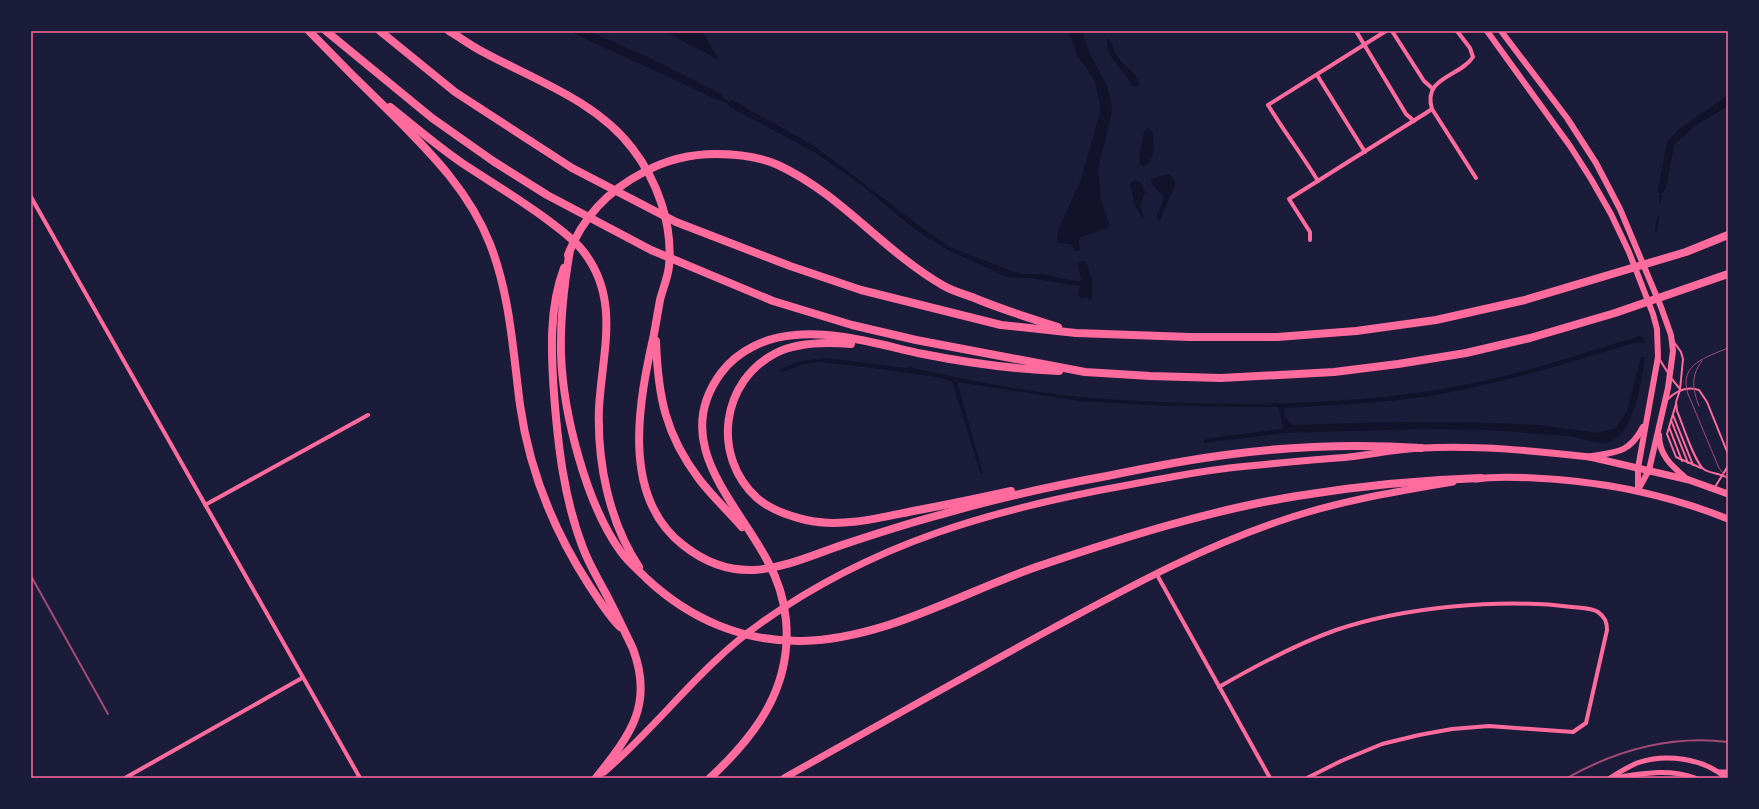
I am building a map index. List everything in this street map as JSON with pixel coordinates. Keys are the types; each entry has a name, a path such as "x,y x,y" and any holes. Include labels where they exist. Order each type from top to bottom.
{"highway":[{"path":"308,31 447,171 481,224 494,255 504,289 513,340 520,406 530,453 541,488 560,533 580,572 610,616 625,632"},
{"path":"326,31 432,118 493,161 547,195 651,250 773,301 852,325 916,340 1085,372"},
{"path":"380,31 455,92 520,132 572,168 676,222 790,266 861,290 1001,325 1076,333 1190,337 1277,337 1356,331 1436,320 1525,300 1686,252 1728,235"},
{"path":"449,31 483,52 546,84 588,108 618,132 632,148 648,172 657,191 666,217 669,245 669,267 660,300 640,409 639,443 643,479 650,503 664,526 680,544 702,558 725,566 746,570 782,566 895,528 946,513 1044,488 1157,466 1226,455 1343,446 1374,445 1421,448"},
{"path":"357,80 460,162 529,206 560,229 579,246 591,262 597,273 604,293 607,311 607,335 599,409 605,479 621,533 634,560 646,578"},
{"path":"596,778 628,736 639,705 641,683 638,664 625,632 583,549 574,523 563,472 555,420 551,363 552,332 570,250 594,210 607,197 638,175 668,161 687,156 706,154 751,157 778,165 815,187 904,260 945,286 1004,310 1076,333"},
{"path":"710,778 743,745 765,715 778,689 785,654 786,630 782,598 776,578 762,551 716,479 705,452 702,431 707,400 717,379 731,362 746,350 759,343 786,336 817,335 855,339 924,354 1015,369 1150,376 1221,378 1334,372 1466,353 1530,338 1615,313 1728,274"},
{"path":"562,282 561,357 564,391 573,436 591,493 609,533 627,560 681,607 709,622 758,638 778,641 805,641 854,634 888,624 1039,566 1157,529 1209,515 1295,496 1347,488 1414,480 1481,478"},
{"path":"655,329 659,388 667,418 680,449 700,480 762,551"},
{"path":"890,346 844,343 797,346 777,352 750,373 734,399 729,415 727,432 729,449 734,464 744,483 757,498 790,516 806,520 838,523 880,518 1013,490 1044,488"}],"main road":[{"path":"1487,31 1570,146 1611,214 1629,252 1653,314 1657,329 1658,357 1638,468 1638,490"},
{"path":"1501,31 1567,118 1596,163 1620,209 1661,307 1673,341 1674,351 1670,376 1649,470 1638,490"},
{"path":"1590,457 1616,453 1628,447 1636,439 1646,422"},
{"path":"1659,426 1659,441 1664,456 1673,468 1689,480"},
{"path":"596,778 630,749 708,667 760,624 842,572 889,550 936,532 1036,504 1089,492 1228,468 1358,457 1421,448 1490,448 1590,457 1689,480 1728,494"},
{"path":"784,778 1022,645 1156,573 1192,556 1276,522 1311,511 1371,496 1481,478 1510,477 1563,480 1638,490 1728,519"}],"street":[{"path":"1356,31 1363,45 1406,114 1414,121"},
{"path":"1318,181 1268,105 1386,31"},
{"path":"1392,31 1424,81 1432,88"},
{"path":"1457,31 1470,48 1473,57 1467,64 1438,82 1432,88 1429,100 1432,109 1476,178"},
{"path":"1317,75 1365,152"},
{"path":"1310,240 1310,232 1290,199 1432,109"},
{"path":"31,197 360,778"},
{"path":"205,505 368,415"},
{"path":"1156,573 1270,778"},
{"path":"1219,687 1286,650 1312,639 1368,621 1402,614 1477,604 1516,604 1553,605 1585,609 1597,611 1604,617 1607,623 1607,630 1586,723 1572,732 1489,726 1452,729 1382,744 1341,761 1307,778"},
{"path":"125,778 302,678"},
{"path":"1611,778 1636,763 1650,759 1665,758 1684,760 1704,765 1719,772 1726,778"},
{"path":"1611,778 1656,772 1673,773 1695,778"},
{"path":"1719,772 1728,772"}],"lane":[{"path":"1673,341 1681,352 1683,359 1680,390 1667,434 1676,457 1688,464 1722,474 1728,478"},
{"path":"1658,357 1680,390"},
{"path":"1664,403 1680,390 1693,388 1699,390 1728,454"},
{"path":"1676,402 1677,410 1697,461 1704,469"},
{"path":"1673,414 1694,465"},
{"path":"1671,420 1688,464"},
{"path":"1669,427 1682,461"},
{"path":"1714,488 1728,466"}],"shaded area":[{"path":"569,31 588,31 646,56 723,95 723,100 718,100"},
{"path":"664,31 702,31 719,60"},
{"path":"1069,31 1082,31 1089,52 1107,86 1112,111 1098,168 1101,200 1110,227 1081,237 1079,240 1080,250 1075,251 1071,244 1058,243 1057,236 1059,228 1081,180 1100,112 1100,105 1095,82 1085,65 1078,58"},
{"path":"1107,39 1109,39 1120,60 1135,75 1139,83 1137,87 1132,86 1113,59"},
{"path":"1728,95 1728,106 1696,125 1674,145 1666,188 1663,193 1659,193 1658,190 1667,142 1678,130"},
{"path":"732,100 814,146 925,230 950,247 1019,274 1042,274 1080,282 1081,280 1078,264 1082,261 1086,261 1092,281 1092,298 1089,300 1088,298 1083,297 1082,300 1078,294 1080,286 1030,278 1007,277 948,250 917,231 864,187 816,153 730,107 728,104"},
{"path":"1148,128 1152,131 1153,151 1151,160 1144,166 1141,165 1139,157 1144,131"},
{"path":"1169,174 1175,181 1175,185 1160,220 1158,221 1157,216 1164,197 1152,184 1151,180 1159,176"},
{"path":"1135,180 1141,183 1145,192 1140,206 1144,218 1141,217 1134,203 1130,183"},
{"path":"1639,336 1643,337 1645,344 1637,342 1524,375 1456,391 1393,401 1284,409 1286,418 1292,425 1396,422 1495,423 1540,425 1597,433 1616,428 1627,411 1641,357 1645,358 1638,394 1629,421 1622,432 1614,440 1604,444 1569,436 1488,430 1422,429 1283,433 1204,443 1204,439 1281,429 1283,427 1278,407 1169,406 1079,401 958,382 983,474 980,472 952,381 874,368 821,362 804,364 782,372 780,369 802,361 827,358 905,368 908,368 910,365 912,368 991,384 1039,392 1085,397 1234,404 1308,402 1381,397 1453,387 1500,377"}],"waterway":[{"path":"722,99 731,104"},
{"path":"1660,203 1661,191"},
{"path":"1656,232 1658,217"}],"tram line":[{"path":"1728,348 1696,363 1687,375 1686,384 1688,394 1719,468 1728,480"},
{"path":"1699,406 1694,389 1694,378 1702,361"}],"railway":[{"path":"31,576 108,714"},
{"path":"1567,778 1605,760 1625,752 1644,747 1685,741 1706,740 1728,742"}]}
